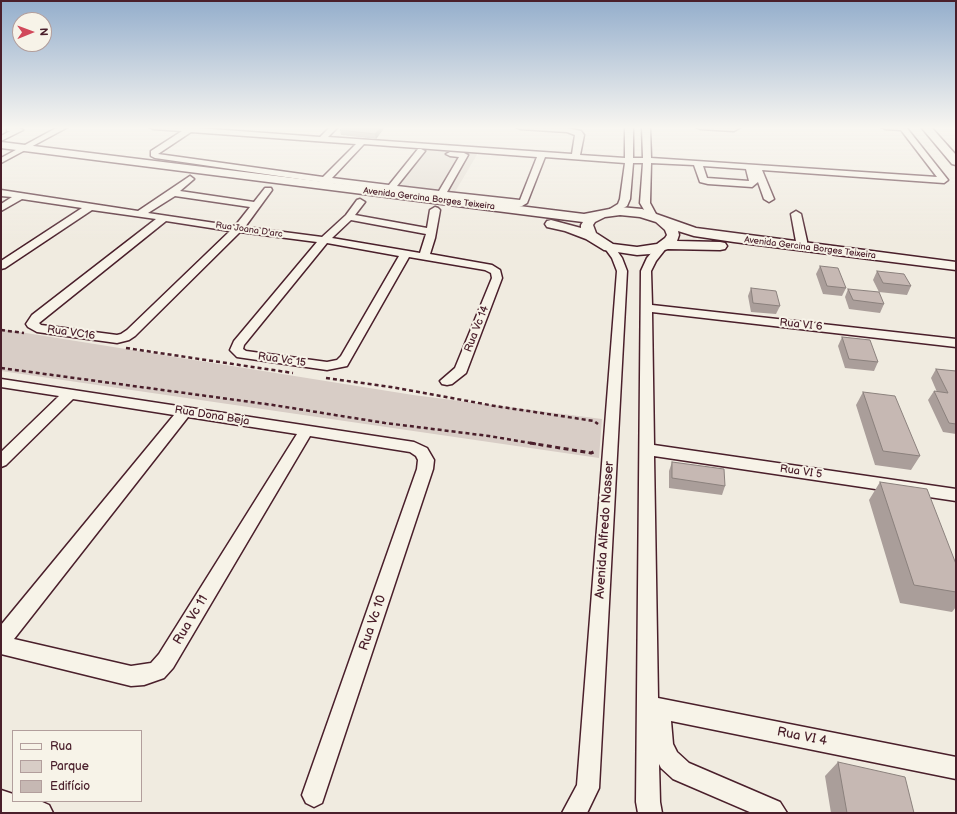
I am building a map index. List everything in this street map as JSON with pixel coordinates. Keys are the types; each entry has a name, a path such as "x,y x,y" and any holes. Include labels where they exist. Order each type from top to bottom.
{"main road":[{"path":"73,165 291,193"},
{"name":"Avenida Gercina Borges Teixeira","path":"156,165 323,183 584,218 610,212 631,211 652,216 666,223 694,232 956,266"},
{"path":"168,176 177,173 179,168"},
{"path":"190,179 191,175 202,171"},
{"name":"Avenida Gercina Borges Teixeira","path":"344,200 375,204"},
{"name":"Avenida Gercina Borges Teixeira","path":"390,205 551,224 569,228 591,236 598,242 609,246 637,251 650,250 663,246 708,245 956,276"},
{"path":"591,236 587,225 596,216"},
{"path":"663,246 671,240 673,234 666,223"}],"street":[{"path":"211,165 323,183 391,188 511,203 522,203 524,201 538,165"},
{"path":"323,183 340,165"},
{"path":"391,188 409,165"},
{"path":"442,194 458,165"},
{"path":"610,212 622,206 625,200 629,165"},
{"path":"647,165 645,203 652,216"},
{"path":"699,165 703,180 746,184 752,184 754,182 754,167"},
{"path":"726,165 944,180 932,165"},
{"path":"754,167 768,199"},
{"path":"141,213 173,193 190,179"},
{"path":"238,229 268,190"},
{"name":"Rua Joana D'arc","path":"1,193 406,253 488,267 496,272"},
{"path":"173,193 257,205"},
{"path":"1,208 21,196"},
{"path":"324,240 349,217 360,202"},
{"path":"1,266 91,206"},
{"path":"424,256 430,238 435,210"},
{"path":"796,214 802,247"},
{"name":"Rua VC16","path":"164,217 36,318 32,324 36,328 117,339 125,337 238,229"},
{"path":"349,217 430,232"},
{"name":"Rua Vc 15","path":"324,240 238,344 236,350 242,354 327,366 342,363 406,253"},
{"name":"Avenida Alfredo Nasser","path":"574,813 588,788 622,271 617,258 609,246"},
{"path":"650,813 648,802 653,707 646,449 646,271 651,260 663,246"},
{"name":"Rua Vc 14","path":"448,381 461,370 497,278 496,272"},
{"name":"Rua VI 6","path":"646,308 956,342"},
{"name":"Rua Dona Beja","path":"1,383 414,447 422,452"},
{"path":"1,461 70,394"},
{"path":"1,640 184,412"},
{"name":"Rua Vc 11","path":"1,645 131,676 144,675 156,671 166,661 306,431"},
{"name":"Rua VI 5","path":"646,449 956,495"},
{"name":"Rua Vc 10","path":"314,795 425,469 426,460 422,452"},
{"path":"653,707 662,746 669,760 682,771 750,807 775,813"},
{"name":"Rua VI 4","path":"653,707 956,768"},
{"path":"1,802 41,813"}],"path":[{"path":"1,330 25,333"},
{"path":"120,348 294,374"},
{"path":"1,368 273,404 385,423 489,436 591,453 596,452 596,444"},
{"path":"325,377 594,421 598,423 597,430"}],"shaded area":[{"path":"411,165 471,165 455,192 395,186"}],"green space":[{"path":"1,329 413,395 602,419 599,458 1,371"}],"building":[{"path":"820,266 838,268 846,288 827,286"},
{"path":"877,271 904,274 911,286 883,283"},
{"path":"751,288 776,291 780,306 753,303"},
{"path":"848,289 879,292 884,304 853,300"},
{"path":"842,337 870,340 878,362 849,359"},
{"path":"936,369 956,371 956,424 949,423 934,391 948,393"},
{"path":"863,392 895,396 920,456 883,451"},
{"path":"672,462 724,469 725,486 672,478"},
{"path":"880,482 927,489 956,564 956,592 914,585"},
{"path":"838,762 905,777 914,813 847,813"}]}
